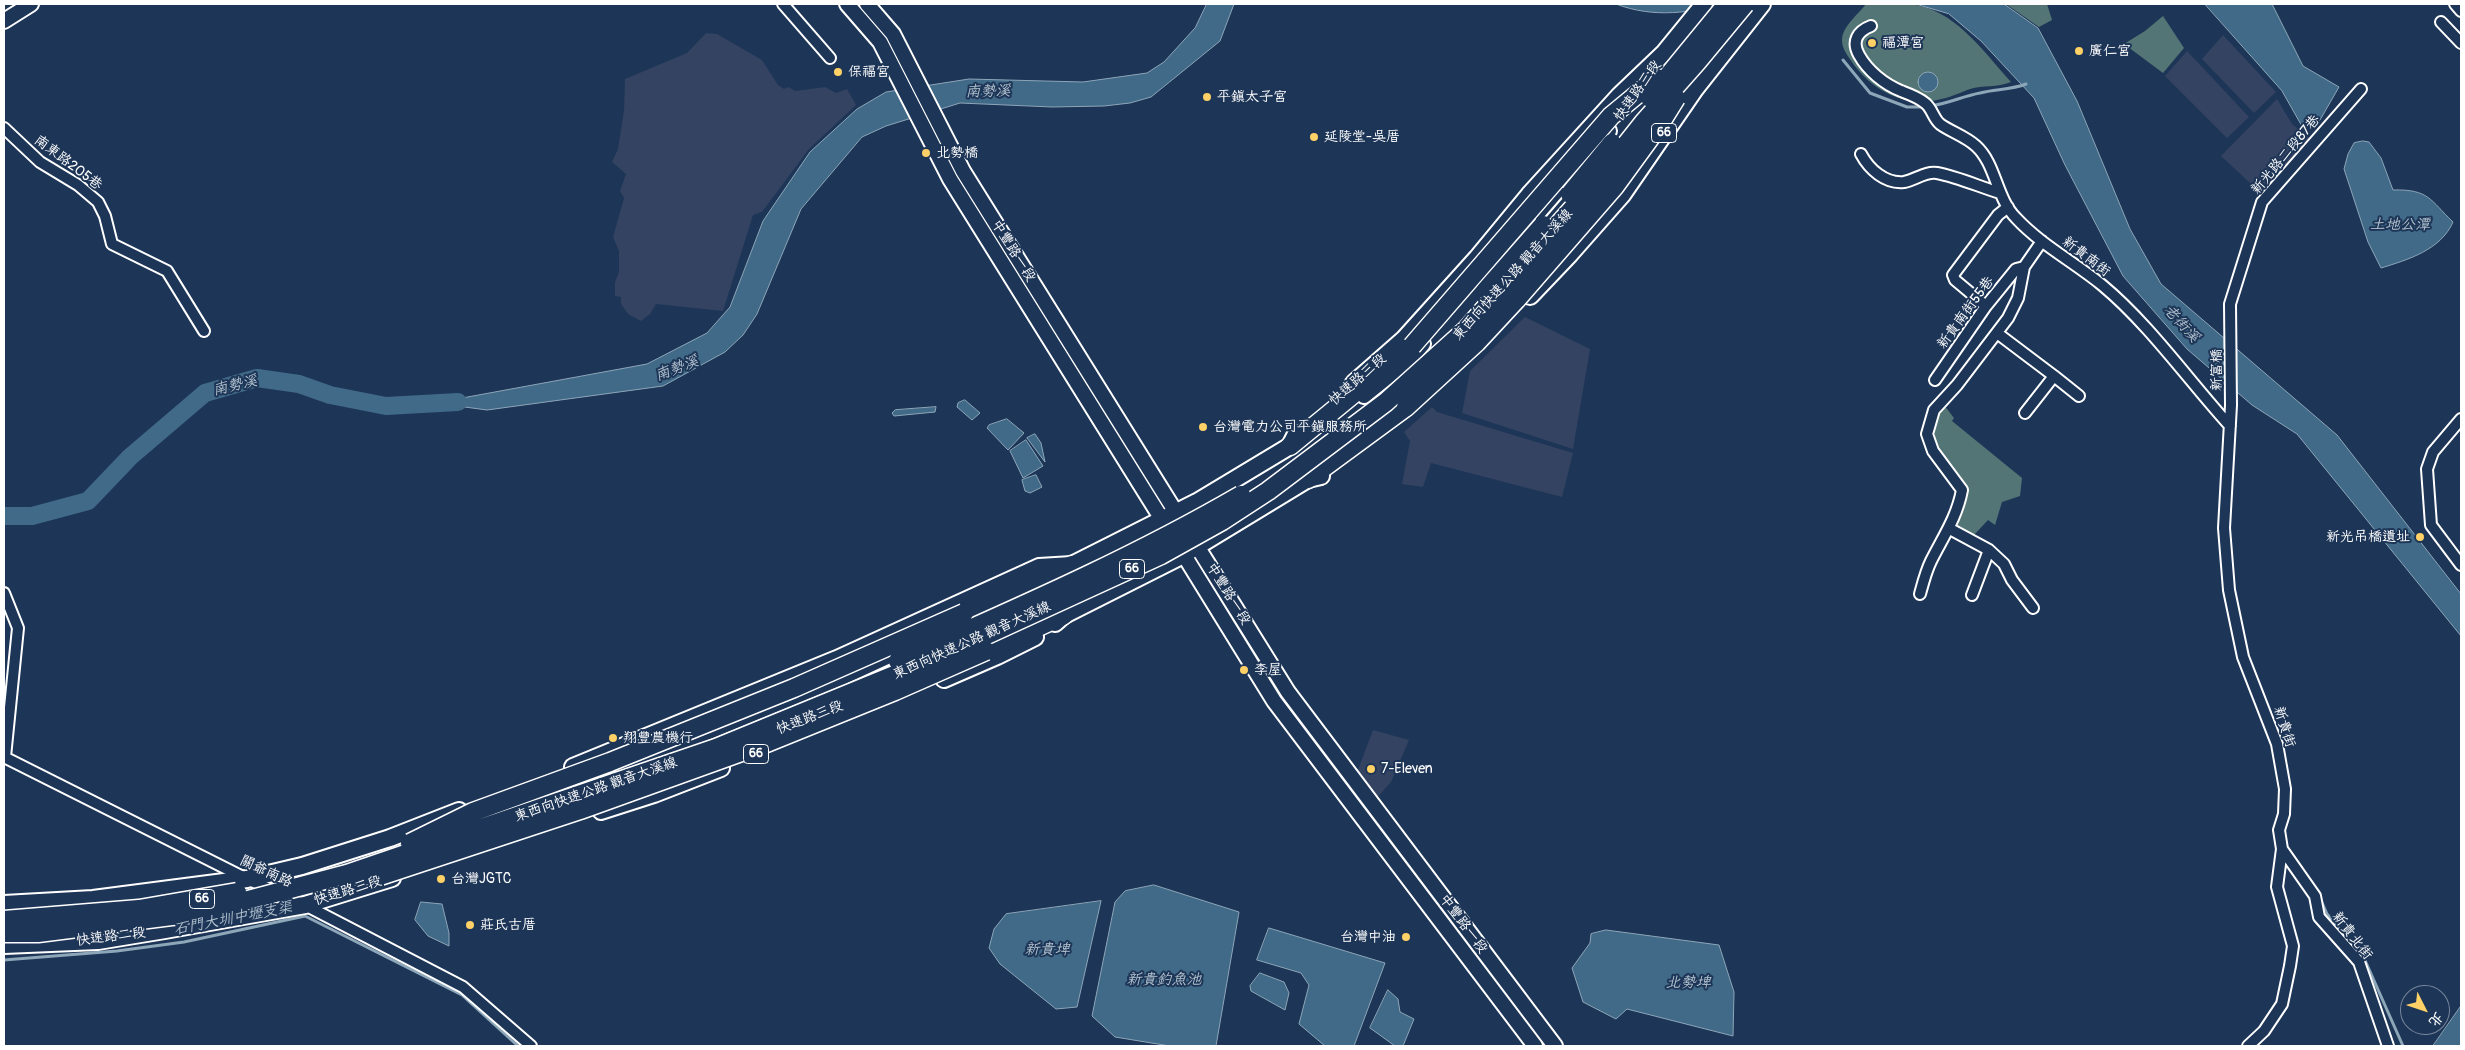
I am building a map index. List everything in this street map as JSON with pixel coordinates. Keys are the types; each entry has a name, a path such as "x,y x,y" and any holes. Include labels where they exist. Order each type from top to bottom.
{"highway":[{"name":"東西向快速公路 觀音大溪線","path":"4,933 47,932 203,912 347,874 716,748 943,655 1161,555 1222,521 1268,491 1386,402 1467,329 1692,58 1727,4"},
{"name":"東西向快速公路 觀音大溪線","path":"4,920 139,909 277,885 339,869 653,764 829,692 1114,564 1173,535 1270,478 1366,406 1424,356 1465,314 1692,58 1745,4"},
{"path":"1290,446 1412,346 1611,116 1692,58"},
{"path":"1308,479 1406,407 1477,342 1615,186 1658,128 1692,58"},
{"path":"395,850 472,812 610,762 794,688 1072,565"},
{"path":"347,874 380,876 608,800 769,742 895,691 1064,615"}],"main road":[{"path":"4,22 31,4"},
{"path":"846,4 880,42 922,124 936,118 893,34 867,4"},
{"name":"66","path":"1664,53 1704,4"},
{"name":"快速路三段","path":"305,905 651,787 997,656 1045,632 1064,615 1183,555 1308,479 1326,475 1401,420 1464,364 1578,232 1622,194 1695,89 1762,4"},
{"name":"快速路三段","path":"1290,446 1293,436 1404,339 1477,258 1529,195 1620,95 1664,53"},
{"name":"快速路三段","path":"358,848 370,852 641,760 844,677 1040,586 1072,565 1177,512 1290,446 1309,441 1410,359 1546,206 1628,108 1664,53"},
{"path":"900,80 914,74"},
{"name":"中豐路一段","path":"936,118 968,179 1288,692 1555,1046"},
{"name":"中豐路一段","path":"922,124 950,179 1274,701 1534,1046"},
{"path":"1529,195 1578,232"},
{"name":"快速路三段","path":"247,879 302,866 358,848 568,769 837,659 1039,567 1072,565"},
{"path":"837,659 856,708"},
{"path":"634,741 651,787"},
{"path":"1388,852 1401,841"},
{"name":"66","path":"4,904 93,899 247,879"},
{"name":"快速路二段","path":"4,945 98,941 305,905"}],"street":[{"path":"2455,4 2461,11"},
{"path":"788,6 830,58"},
{"path":"2441,22 2461,43"},
{"name":"新貴南街","path":"1871,26 1861,30 1856,39 1855,46 1863,61 1884,83 1929,108 1941,124 1963,136 1983,154 2000,193 2014,216 2042,241 2103,286 2131,313 2230,426"},
{"name":"新光路二段87巷","path":"2230,304 2262,202 2361,88"},
{"name":"南東路205巷","path":"4,128 40,162 78,185 98,202 105,216 112,244 167,271 204,330"},
{"path":"1861,154 1866,164 1878,175 1891,181 1904,182 1935,172 2000,193"},
{"path":"1986,306 1955,280 1953,275 1998,215 2008,207"},
{"path":"1920,594 1931,562 1950,529 1959,506 1962,490 1933,451 1927,434 1934,410 1957,385 2008,318 2018,298 2024,267 2042,241"},
{"name":"新貴南街55巷","path":"1934,380 1986,306 2016,269 2024,267"},
{"name":"新富橋","path":"2230,304 2231,405"},
{"path":"1997,333 2079,396"},
{"path":"2025,413 2054,376"},
{"name":"新貴街","path":"2231,405 2224,528 2229,590 2243,657 2277,744 2285,788 2284,814 2280,830 2282,849 2277,887 2292,946 2282,1004 2264,1031 2248,1046"},
{"path":"2461,419 2434,452 2428,469 2431,525 2461,565"},
{"path":"1950,529 1989,550 2004,564 2012,580 2033,608"},
{"path":"1972,595 1989,550"},
{"path":"4,593 18,628 4,757"},
{"name":"關爺南路","path":"4,757 247,879 305,905 463,988 530,1046"},
{"name":"新貴北街","path":"2282,849 2315,896 2320,916 2359,962 2388,1046"}],"shaded area":[{"path":"706,33 717,34 762,60 778,85 784,89 789,87 795,91 825,87 836,93 847,89 856,105 809,149 762,212 753,215 723,311 656,304 650,314 641,321 628,314 621,304 621,297 615,296 615,282 619,272 619,251 613,237 624,198 620,191 626,174 612,162 618,149 624,111 625,79 687,53"},
{"path":"2223,35 2276,92 2254,113 2202,59"},
{"path":"2187,51 2249,117 2227,138 2165,76"},
{"path":"2277,99 2292,124 2312,140 2263,195 2221,156"},
{"path":"1525,317 1590,349 1573,449 1462,413 1470,371"},
{"path":"1432,407 1437,412 1573,453 1562,497 1431,463 1423,487 1402,484 1410,441 1404,432"},
{"path":"1373,730 1409,740 1391,782 1375,800 1356,775"}],"green space":[{"path":"1866,4 1909,4 1925,7 1940,14 1954,22 1966,33 2011,82 1970,89 1946,98 1925,102 1902,99 1891,95 1880,89 1862,74 1843,47 1842,38 1845,30"},
{"path":"2006,4 2047,4 2052,20 2039,27"},
{"path":"2163,16 2184,48 2163,73 2124,44 2145,31"},
{"path":"1944,405 1954,418 1952,421 2022,478 2020,496 2002,502 1995,525 1988,520 1974,535 1957,528 1968,491 1940,451 1936,442 1934,432 1937,419"}],"water":[{"path":"1207,4 1234,4 1220,41 1151,97 1130,103 1104,106 1052,107 960,103 886,126 862,137 801,209 757,314 743,335 725,352 663,386 487,410 435,403 647,364 707,333 730,307 763,221 810,152 857,109 886,92 969,79 1083,82 1147,73 1164,62 1195,28"},
{"path":"1616,4 1729,4 1672,13 1659,13 1630,9"},
{"name":"老街溪","path":"1916,4 2004,4 2038,28 2077,101 2130,229 2161,284 2337,435 2461,594 2461,636 2297,434 2252,405 2187,349 2123,276 2065,165 2034,98 1981,41 1949,14"},
{"path":"2205,4 2272,4 2303,66 2339,87 2320,120 2303,128 2282,91"},
{"path":"1928,72 1935,75 1938,82 1935,89 1928,92 1921,89 1918,82 1921,75"},
{"name":"土地公潭","path":"2369,142 2381,158 2393,190 2414,191 2428,197 2453,222 2448,232 2432,247 2412,257 2381,268 2368,242 2344,169 2348,154 2354,143"},
{"path":"965,400 980,413 972,420 957,407 958,403"},
{"path":"936,407 935,412 894,416 892,413 895,410"},
{"path":"1007,419 1024,433 1008,450 987,428 989,425"},
{"path":"1035,434 1041,443 1045,462 1027,438"},
{"path":"1026,440 1043,466 1023,478 1010,451"},
{"path":"1036,475 1042,487 1030,493 1025,491 1022,480"},
{"name":"新貴釣魚池","path":"1154,885 1239,912 1216,1046 1170,1046 1115,1037 1092,1016 1115,902 1125,891"},
{"name":"新貴埤","path":"1101,901 1077,1007 1056,1009 1000,964 989,948 994,929 1006,914"},
{"path":"421,902 442,904 449,933 449,946 428,936 415,920"},
{"path":"1269,928 1385,963 1354,1046 1325,1046 1299,1024 1309,985 1301,973 1257,960"},
{"name":"北勢埤","path":"1606,930 1719,945 1734,992 1733,1036 1627,1009 1616,1019 1583,1002 1572,968 1590,943 1591,934"},
{"path":"1260,973 1284,982 1289,993 1285,1010 1251,991 1250,986"},
{"path":"1388,990 1398,999 1400,1012 1414,1019 1403,1046 1395,1046 1370,1028"},
{"path":"2461,1006 2461,1046 2433,1046 2441,1035 2450,1035 2450,1022"}],"waterway":[{"path":"1843,60 1870,93 1907,107 1924,107"},
{"path":"1930,106 1974,94 2026,84"},
{"name":"南勢溪","path":"4,516 32,516 88,501 130,457 205,393 257,378 299,384 330,395 386,406 458,402"},
{"path":"2320,898 2327,914 2364,958 2403,1046"},
{"name":"石門大圳中壢支渠","path":"4,960 117,951 184,942 305,916 462,995 518,1046"}],"place":[{"name":"福潭宮","path":"1872,43"},
{"name":"廣仁宮","path":"2079,51"},
{"name":"保福宮","path":"838,72"},
{"name":"平鎮太子宮","path":"1207,97"},
{"name":"延陵堂-吳厝","path":"1314,137"},
{"name":"北勢橋","path":"926,153"},
{"name":"台灣電力公司平鎮服務所","path":"1203,427"},
{"name":"新光吊橋遺址","path":"2420,537"},
{"name":"李屋","path":"1244,670"},
{"name":"翔豐農機行","path":"613,738"},
{"name":"7-Eleven","path":"1371,769"},
{"name":"台灣JGTC","path":"441,879"},
{"name":"莊氏古厝","path":"470,925"},
{"name":"台灣中油","path":"1406,937"}]}
